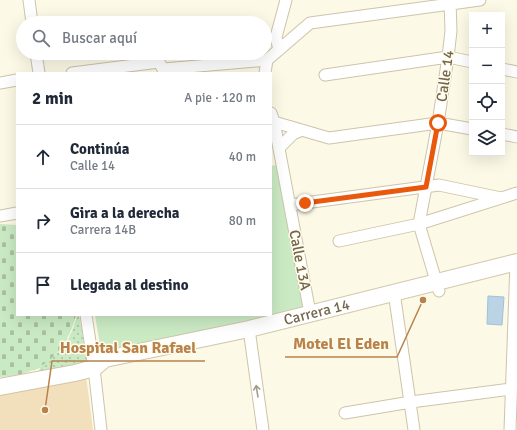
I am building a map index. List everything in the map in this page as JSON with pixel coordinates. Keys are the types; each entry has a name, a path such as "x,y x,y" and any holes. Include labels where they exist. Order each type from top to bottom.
{"street":[{"path":"29,0 31,16"},
{"path":"278,50 276,37 286,0"},
{"path":"272,55 310,23 450,2 480,0"},
{"name":"Calle 14","path":"437,287 419,224 438,123 448,57 451,31 450,2"},
{"path":"325,75 448,57 469,61"},
{"path":"37,60 39,72"},
{"path":"90,72 267,60 265,72"},
{"path":"505,70 517,72"},
{"path":"0,83 16,80"},
{"path":"273,118 302,130 329,138 438,123 469,128"},
{"name":"Calle 13A","path":"273,118 310,313"},
{"path":"279,148 293,134 302,130"},
{"path":"505,135 517,137"},
{"path":"290,204 439,185 501,198"},
{"path":"339,241 419,224 517,193"},
{"path":"0,216 16,213"},
{"path":"510,430 517,267"},
{"name":"Carrera 14","path":"0,387 94,368 105,359 249,333 517,267"},
{"path":"394,297 414,430"},
{"name":"Carrera 14","path":"249,333 310,313 394,297"},
{"path":"86,316 94,368 100,430"},
{"path":"249,333 263,430"},
{"path":"345,413 410,402 511,389"}],"green space":[{"path":"281,164 310,307 272,315 272,166"},
{"path":"0,224 16,225 16,316 76,316 72,329 66,341 50,360 27,372 14,376 0,377"},
{"path":"77,316 79,316 89,369 36,379 40,368 31,371 55,355 61,349 66,343"},
{"path":"95,316 268,316 101,352"}],"water":[{"path":"488,296 504,297 502,325 487,324"}],"building":[{"path":"86,375 93,430 0,430 0,391"}],"place":[{"name":"Motel El Eden","path":"423,300"},
{"name":"Hospital San Rafael","path":"45,410"}],"route":[{"path":"305,203 426,187 438,123"}]}
